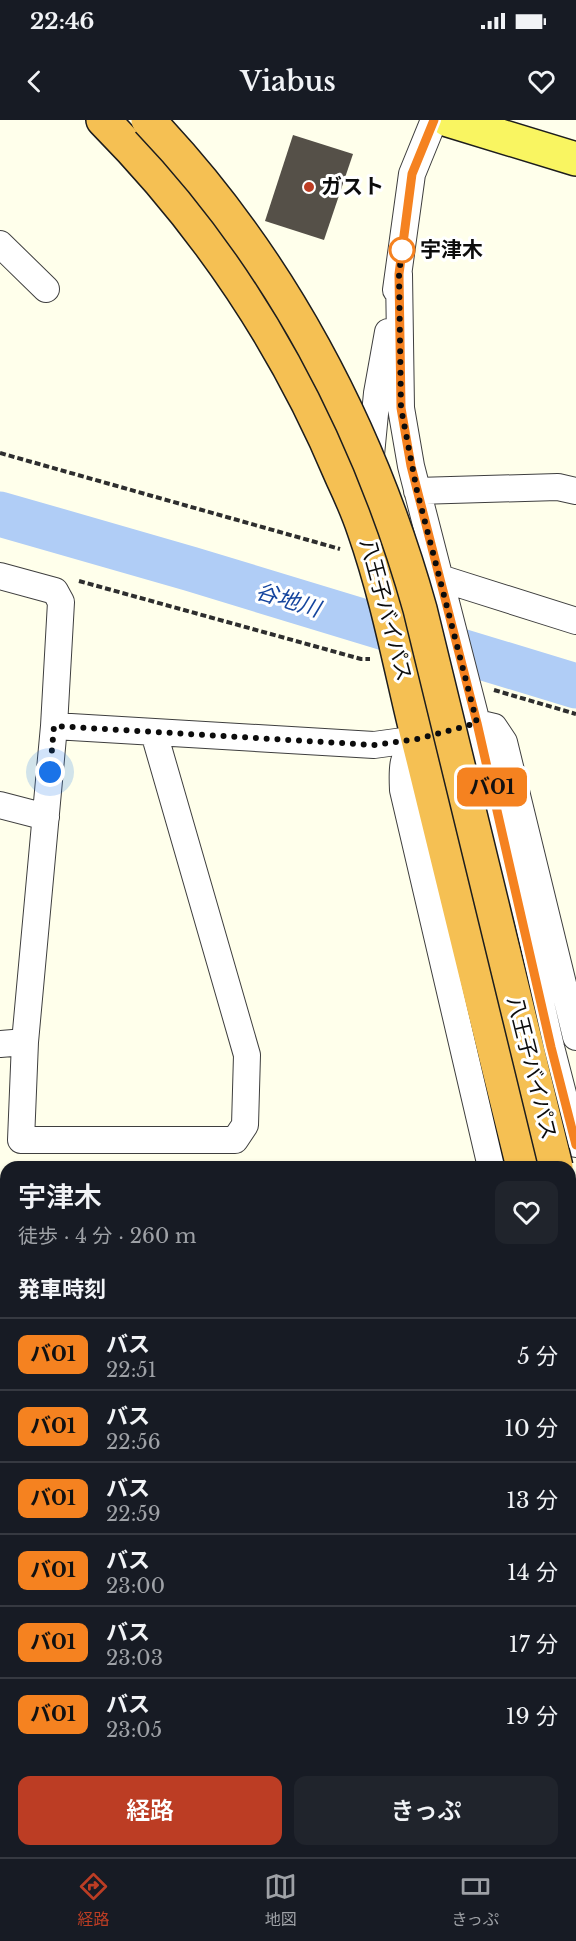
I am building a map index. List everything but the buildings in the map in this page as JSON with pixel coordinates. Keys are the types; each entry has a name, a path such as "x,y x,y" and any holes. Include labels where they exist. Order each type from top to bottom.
{"highway":[{"name":"八王子バイパス","path":"103,120 183,208 248,297 304,393 330,447 371,551 400,660 522,1161"},
{"name":"八王子バイパス","path":"148,120 194,172 231,219 288,301 338,393 382,490 420,609 555,1161"}],"main road":[{"path":"448,120 576,159"}],"street":[{"path":"371,551 377,393 399,274 412,174 434,120"},
{"path":"0,244 46,289"},
{"path":"399,274 401,408 417,491 477,723 551,1047 576,1144"},
{"path":"417,491 558,487 576,491"},
{"path":"0,576 55,591 62,602 54,726 25,1042 21,1140 236,1140 245,1125 247,1054 154,733"},
{"path":"441,582 576,621"},
{"path":"54,726 374,745 418,739 477,723 494,727 504,742 571,1000 576,1037"},
{"path":"418,739 407,750 402,768 403,790 490,1161"},
{"path":"0,805 46,817"},
{"path":"0,1044 25,1042"}],"path":[{"path":"0,453 327,546 371,551"},
{"path":"68,578 361,659 400,660"},
{"path":"467,684 576,714"}],"waterway":[{"name":"谷地川","path":"0,514 191,569 576,686"}],"bus line":[{"name":"バ01","path":"434,120 412,174 399,274 401,408 411,466 477,723 551,1047 576,1145"}],"place":[{"name":"ガスト","path":"309,187"},
{"name":"宇津木","path":"402,250"}],"route":[{"path":"50,772 54,726 374,745 418,739 477,723 417,491 401,408 399,274 402,250"}]}
